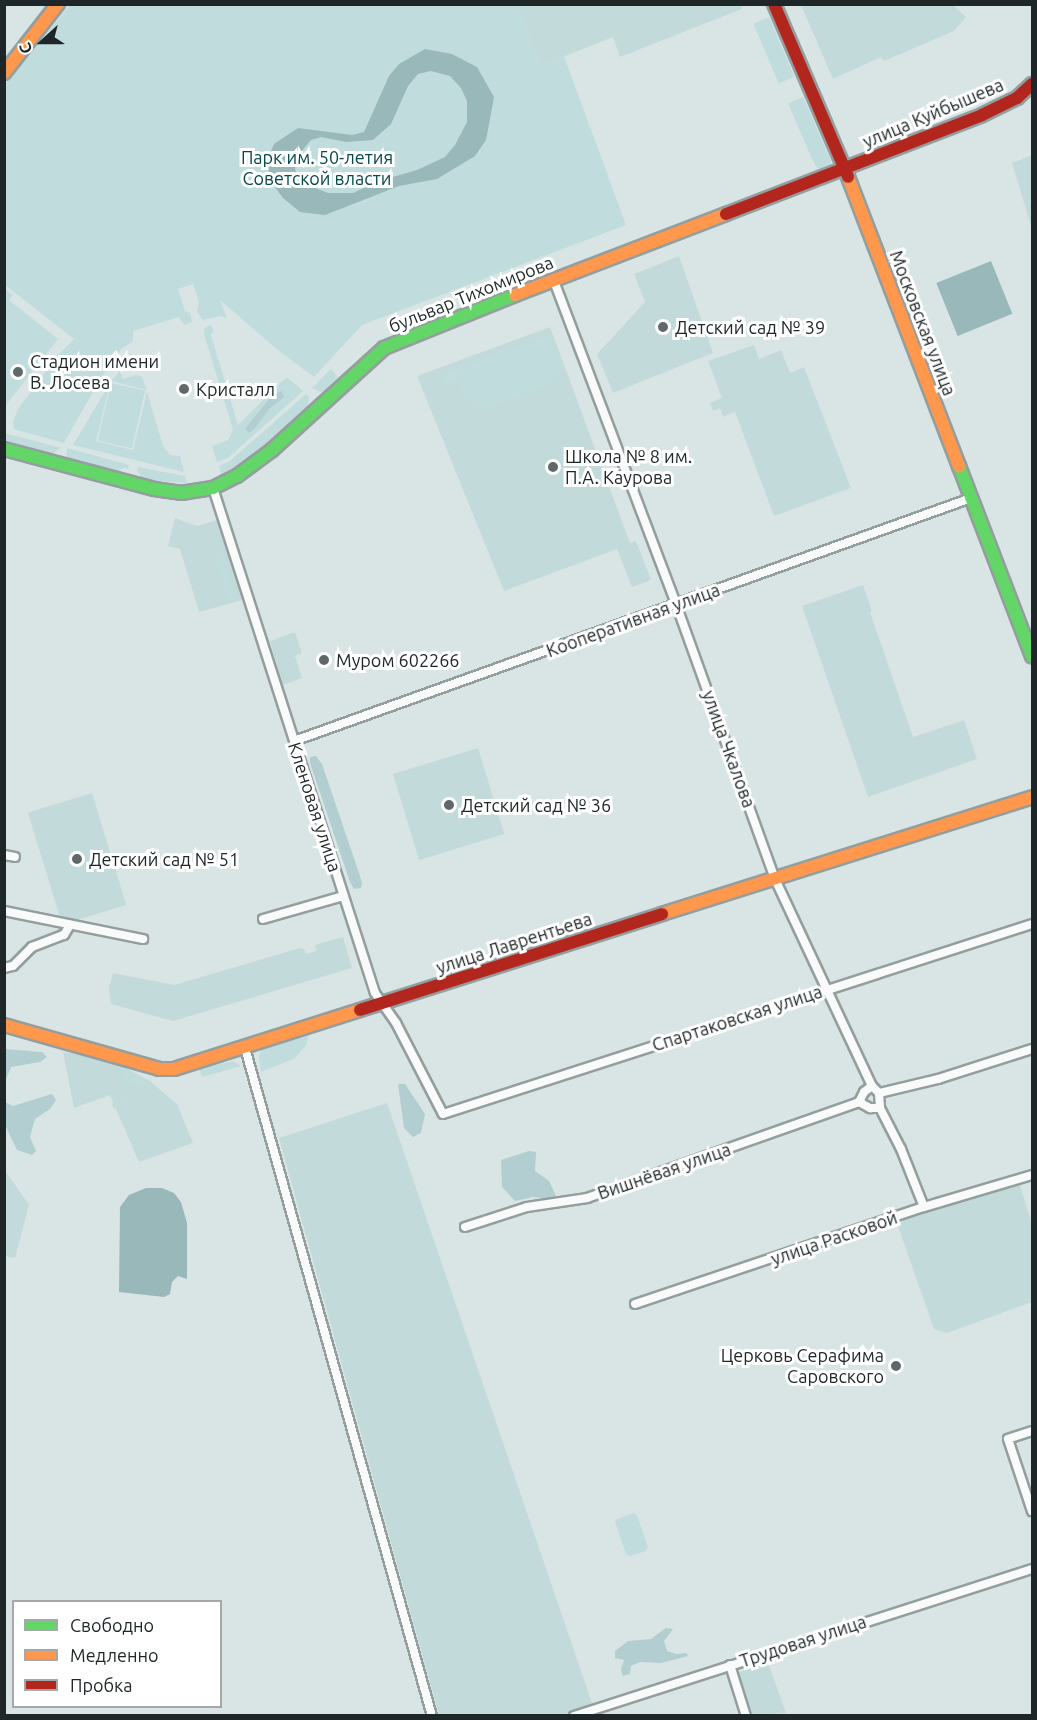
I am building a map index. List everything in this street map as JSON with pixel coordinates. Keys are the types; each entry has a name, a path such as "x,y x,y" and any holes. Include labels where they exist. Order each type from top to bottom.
{"street":[{"path":"4,73 58,4"},
{"name":"Московская улица","path":"774,4 844,169 1032,656"},
{"name":"улица Куйбышева","path":"844,169 982,115 1017,98 1032,84"},
{"name":"бульвар Тихомирова","path":"4,449 154,489 181,493 213,488 237,476 272,450 384,348 406,337 844,169"},
{"name":"улица Чкалова","path":"554,281 676,604 775,879 876,1090 880,1108 901,1149 924,1207"},
{"name":"Кленовая улица","path":"213,488 375,993 396,1023 443,1114"},
{"name":"Кооперативная улица","path":"294,741 971,498"},
{"name":"улица Лаврентьева","path":"4,1025 159,1069 174,1070 1032,797"},
{"path":"4,855 15,857"},
{"path":"263,919 343,896"},
{"path":"4,910 143,939"},
{"name":"Спартаковская улица","path":"443,1114 1032,924"},
{"path":"4,968 13,966 32,947 64,935 70,925"},
{"path":"245,1048 432,1716"},
{"path":"876,1090 938,1079 1032,1049"},
{"name":"Вишнёвая улица","path":"465,1227 527,1207 587,1198 859,1102 864,1092 876,1090"},
{"path":"859,1102 870,1108 880,1108"},
{"name":"улица Расковой","path":"635,1304 924,1207 1032,1174"},
{"path":"1031,1431 1008,1439 1032,1511"},
{"name":"Трудовая улица","path":"574,1716 601,1712 730,1665 1032,1569"},
{"path":"730,1665 746,1716"}],"shaded area":[{"path":"740,4 742,9 620,57 613,37 540,66 517,5"},
{"path":"801,5 953,5 966,17 954,31 884,61 881,57 833,79"},
{"path":"425,49 452,54 477,67 494,97 486,140 475,156 437,179 399,186 325,215 300,212 283,198 271,182 267,161 274,144 298,128 352,135 364,132 389,76 399,64","holes":["431,71 450,76 461,88 467,101 467,122 455,145 445,157 417,170 379,181 353,193 328,193 300,182 295,169 297,157 311,140 321,137 346,142 373,140 391,124 408,86 418,74"]},
{"path":"1032,155 1032,229 1012,163"},
{"name":"Детский сад № 39","path":"679,256 713,353 613,393 597,354 645,302 634,274"},
{"path":"991,261 1012,314 958,336 936,283"},
{"path":"550,327 630,543 636,541 651,580 632,587 617,549 504,591 417,376"},
{"path":"754,345 759,359 781,350 790,373 804,367 851,488 774,516 735,412 723,417 720,408 713,411 710,403 722,398 708,361"},
{"path":"282,391 284,397 270,408 249,433 245,429 273,394"},
{"path":"175,518 197,526 217,520 242,600 199,612 180,549 168,546"},
{"path":"863,585 913,737 964,720 977,759 868,797 802,606"},
{"path":"295,632 302,653 295,656 302,678 283,685 270,641"},
{"name":"Детский сад № 36","path":"478,748 504,834 419,860 393,774"},
{"path":"316,756 322,764 362,882 361,888 354,889 350,882 310,763 310,757"},
{"name":"Детский сад № 51","path":"92,793 126,905 62,924 28,813"},
{"path":"343,937 352,968 173,1021 111,1004 109,988 113,973 174,985 300,948 304,949 306,954 316,951 315,945"},
{"path":"4,1049 42,1052 47,1057 40,1062 11,1067 5,1082 5,1102 13,1106 52,1094 56,1100 50,1109 35,1119 30,1137 36,1151 32,1155 17,1150 5,1125"},
{"path":"63,1052 95,1056 115,1062 151,1082 177,1104 193,1143 139,1162 110,1095 74,1108"},
{"path":"398,1084 405,1084 425,1114 421,1133 413,1137 404,1128"},
{"path":"387,1103 593,1706 563,1715 439,1715 279,1138"},
{"path":"529,1151 536,1152 535,1171 549,1181 556,1196 550,1199 533,1197 515,1201 502,1187 501,1160"},
{"path":"6,1172 29,1205 15,1258 5,1256"},
{"path":"1019,1182 1032,1225 1032,1302 947,1333 934,1329 898,1226 906,1218"},
{"path":"146,1188 162,1188 174,1193 181,1202 187,1223 187,1279 178,1276 172,1282 170,1294 164,1297 119,1292 120,1207 129,1195"},
{"path":"666,1628 673,1629 664,1641 667,1651 677,1654 686,1653 688,1656 661,1663 640,1662 631,1666 630,1674 623,1676 621,1670 624,1660 615,1658 615,1651 628,1641 651,1639"},
{"path":"768,1663 786,1713 752,1715 737,1673"}],"green space":[{"name":"Парк им. 50-летия Советской власти","path":"70,5 517,5 540,66 564,56 626,225 362,325 314,377 274,347 220,300 227,318 220,316 203,320 197,312 199,302 193,284 178,289 185,311 190,313 192,322 184,325 179,317 133,331 133,341 121,349 99,381 64,443 14,429 13,422 18,409 58,355 74,339 5,285 4,86"},
{"path":"769,17 794,77 779,83 753,24"},
{"path":"803,97 831,161 828,167 822,169 817,168 812,159 788,103"},
{"name":"Стадион имени В. Лосева","path":"5,289 13,295 9,300 58,339 5,406"},
{"path":"210,325 214,330 211,335 238,425 283,380 288,378 303,391 228,458 217,462 212,446 228,440 233,430 204,334 204,329"},
{"path":"551,335 562,367 557,380 552,383 488,408 478,408 465,399 461,390 463,377 444,384 441,376"},
{"path":"331,369 338,377 325,390 320,392 312,388"},
{"path":"120,371 123,379 136,375 142,377 147,390 111,381"},
{"path":"110,383 96,441 133,450 147,392 163,446 170,455 180,456 184,472 73,445"},
{"path":"111,383 145,391 132,448 98,440"},
{"path":"306,394 309,397 308,406 269,444 245,462 221,474 219,466 230,461"},
{"path":"4,433 61,448 51,455 5,443"},
{"path":"67,448 129,465 128,469 124,468 116,472 66,458"},
{"path":"138,467 185,476 187,483 144,480 137,471"},
{"path":"222,553 236,599 229,602 217,561 212,561 210,557"},
{"path":"309,1034 306,1045 295,1058 261,1072 259,1057 261,1050"},
{"path":"233,1061 241,1066 202,1077 199,1069"},
{"path":"115,1062 151,1082 139,1085 126,1082 132,1101 114,1109 112,1104 129,1097 120,1068 113,1066"},
{"path":"633,1513 637,1515 648,1547 646,1551 630,1556 626,1554 615,1522"}],"traffic: fast":[{"path":"4,449 154,489 181,493 213,488 237,476 272,450 384,348 515,295"},
{"path":"959,466 1032,656"}],"traffic: slow":[{"path":"4,73 58,4"},
{"path":"848,177 959,466"},
{"path":"515,295 726,214"},
{"path":"662,914 1032,797"},
{"path":"4,1025 159,1069 174,1069 360,1010"}],"traffic: jam":[{"path":"774,4 848,177"},
{"path":"726,214 982,115 1017,98 1032,84"},
{"path":"360,1010 662,914"}],"place":[{"name":"Детский сад № 39","path":"663,327"},
{"name":"Стадион имени В. Лосева","path":"18,372"},
{"name":"Кристалл","path":"184,389"},
{"name":"Школа № 8 им. П.А. Каурова","path":"553,467"},
{"name":"Муром 602266","path":"324,660"},
{"name":"Детский сад № 36","path":"449,805"},
{"name":"Детский сад № 51","path":"77,859"},
{"name":"Церковь Серафима Саровского","path":"896,1366"}]}
